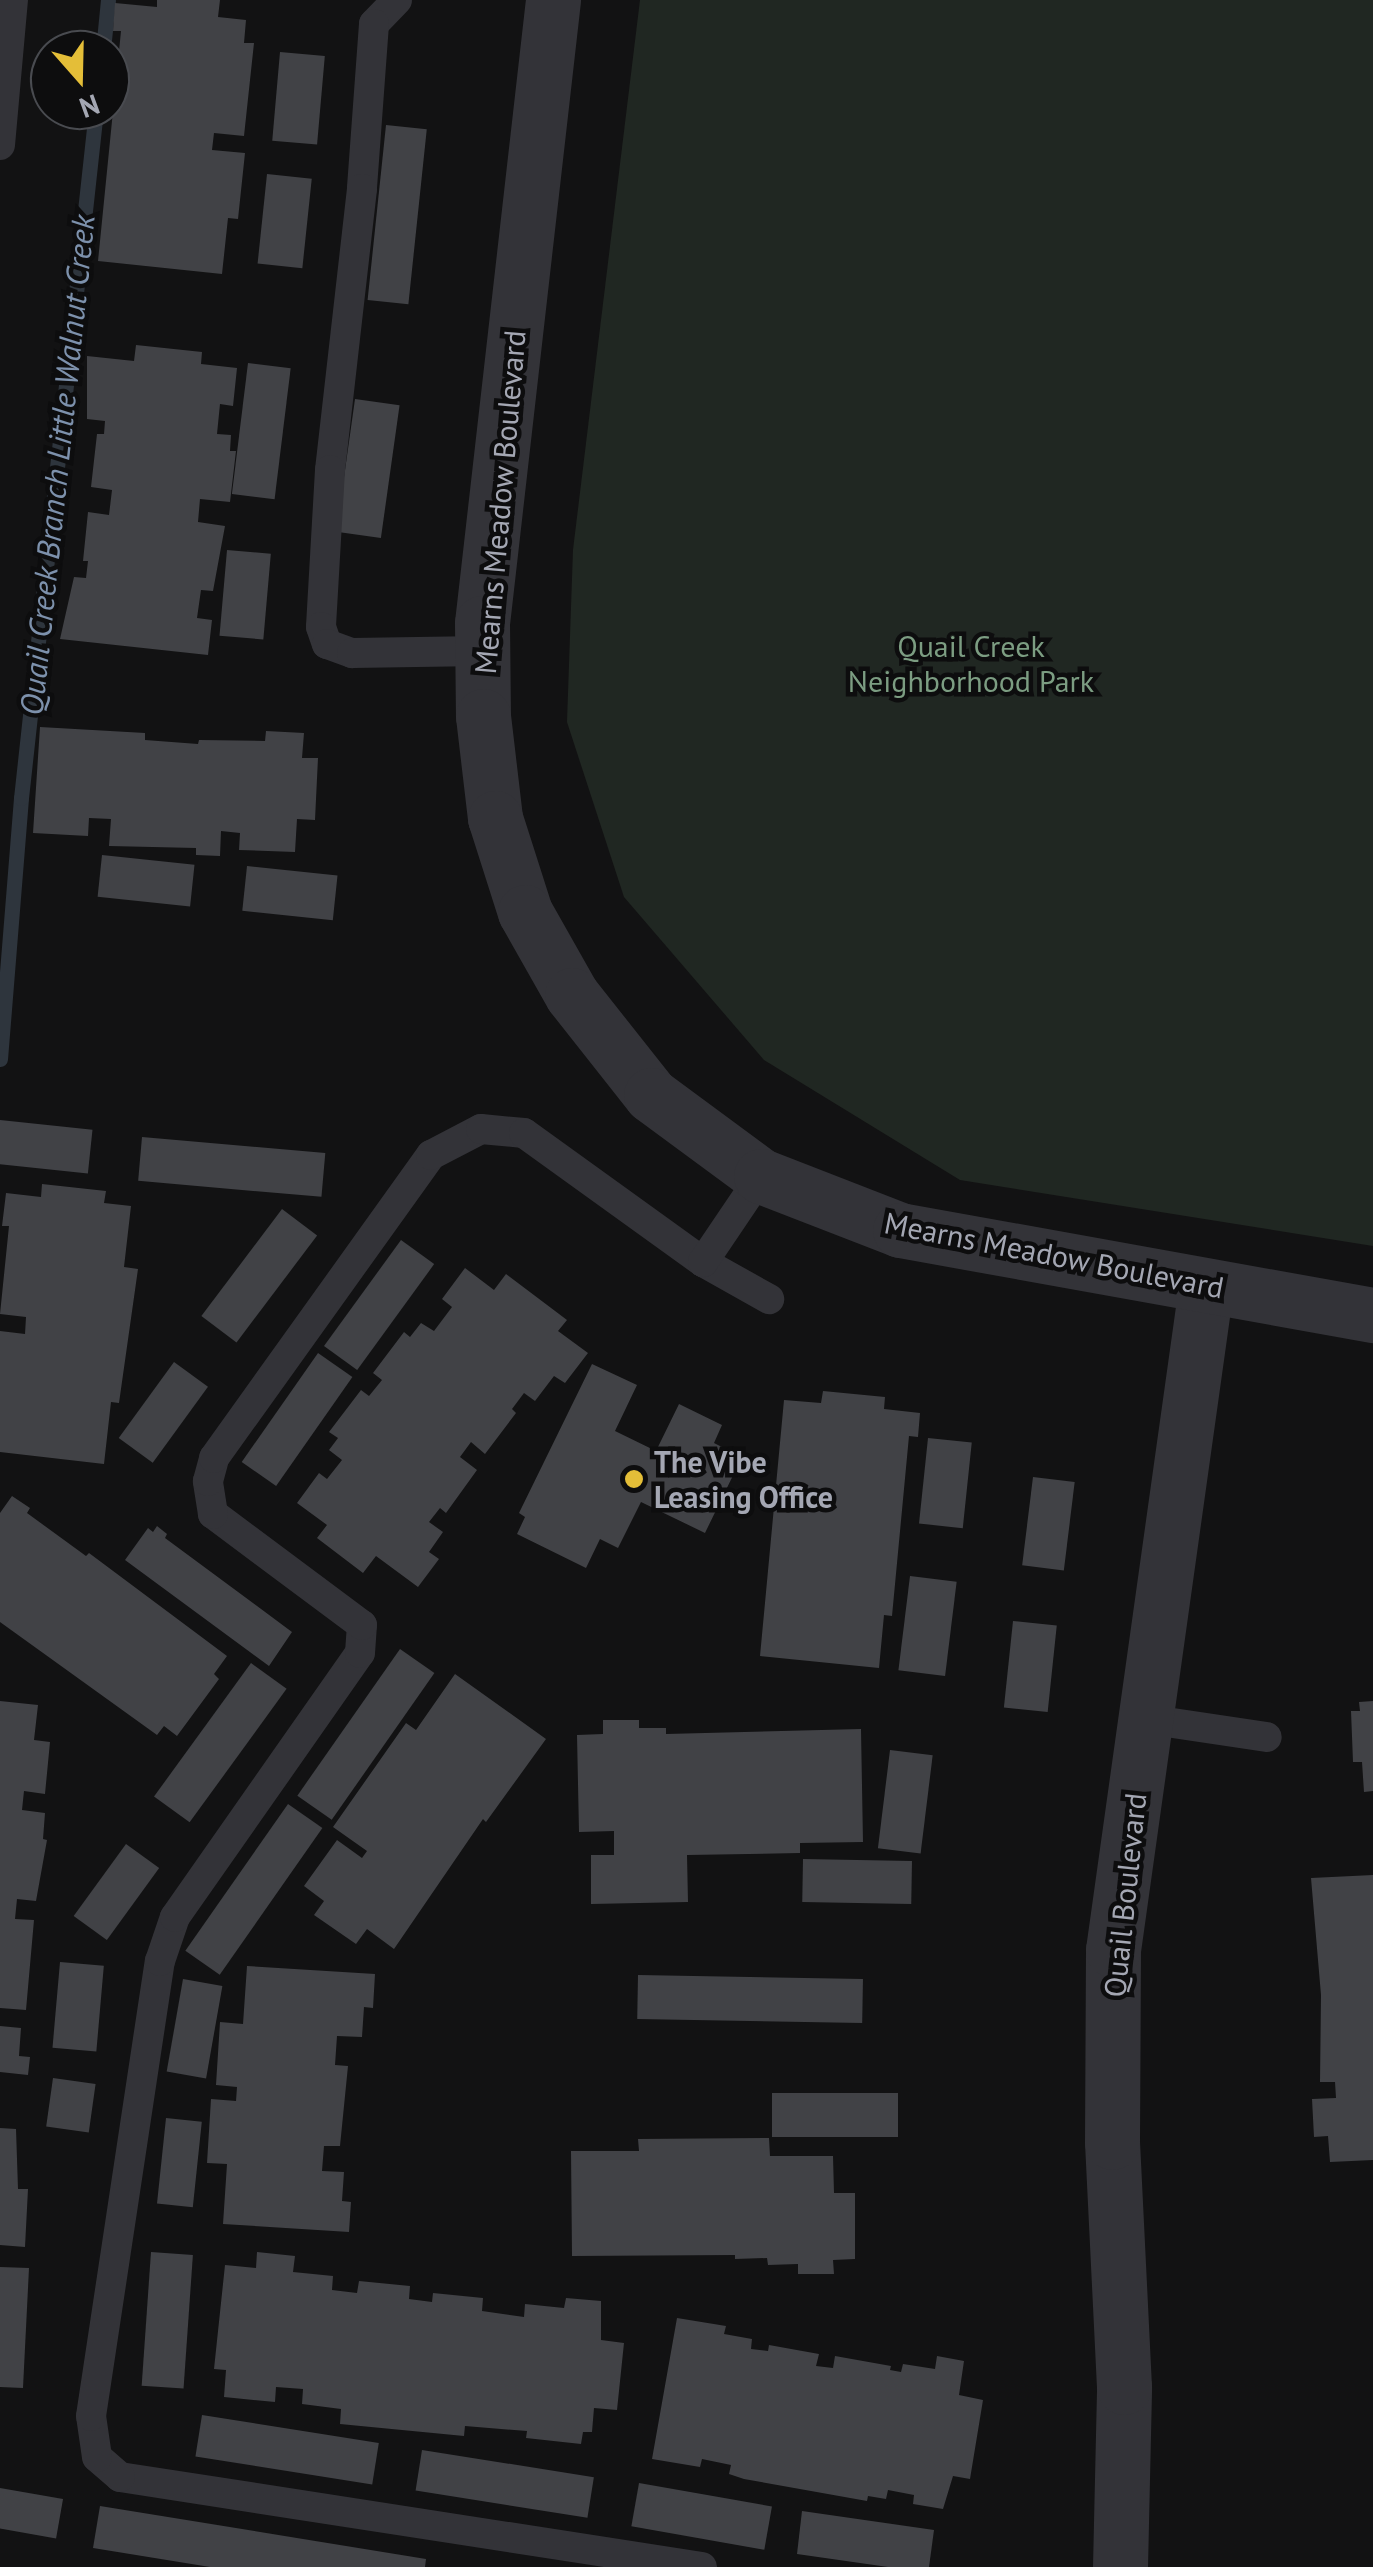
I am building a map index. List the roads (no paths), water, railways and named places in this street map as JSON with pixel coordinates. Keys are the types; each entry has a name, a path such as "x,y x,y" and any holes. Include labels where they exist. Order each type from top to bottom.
{"street":[{"name":"Mearns Meadow Boulevard","path":"541,1 482,651 482,716 495,818 525,912 572,994 651,1095 761,1176 900,1230 1373,1315"},
{"name":"Quail Boulevard","path":"1120,2567 1124,2388 1112,2142 1113,1950 1206,1287"}],"lane":[{"path":"0,145 13,0"},
{"path":"396,0 374,24 362,188 330,470 321,626 327,644 352,653 482,651"},
{"path":"702,2567 120,2477 97,2457 91,2416 160,1961 176,1917 360,1653 362,1625 213,1514 208,1481 214,1458 432,1155 481,1129 524,1133 703,1262 769,1299"},
{"path":"703,1262 761,1176"},
{"path":"1146,1719 1266,1738"}],"waterway":[{"name":"Quail Creek Branch Little Walnut Creek","path":"105,30 108,0"},
{"name":"Quail Creek Branch Little Walnut Creek","path":"0,1059 21,798 94,130"}],"place":[{"name":"The Vibe Leasing Office","path":"634,1479"}],"park label":[{"name":"Quail Creek Neighborhood Park","path":"971,663"}]}
